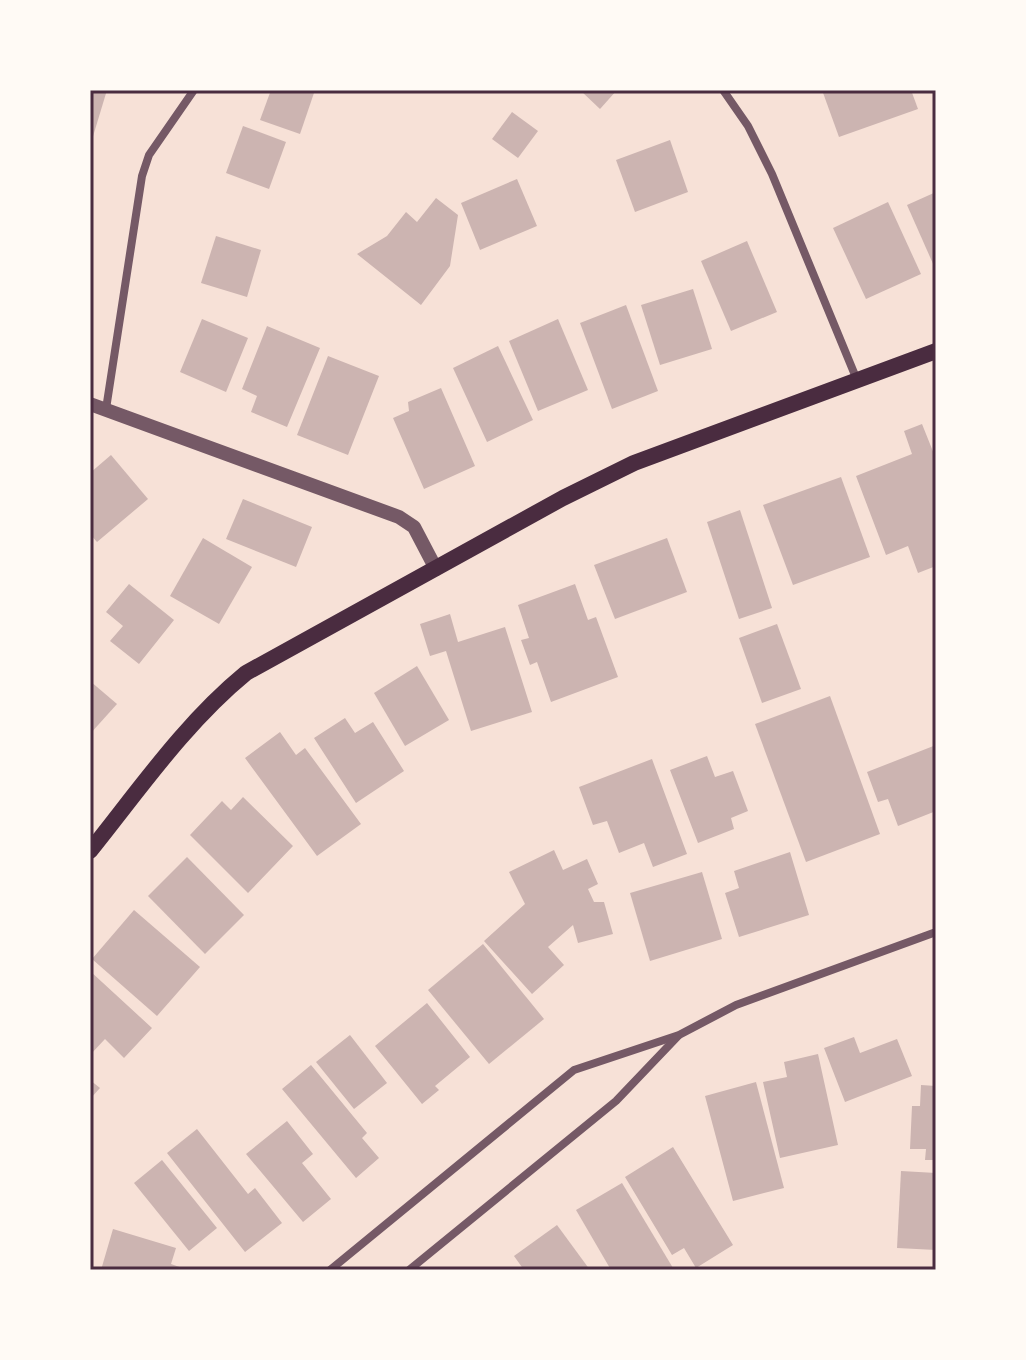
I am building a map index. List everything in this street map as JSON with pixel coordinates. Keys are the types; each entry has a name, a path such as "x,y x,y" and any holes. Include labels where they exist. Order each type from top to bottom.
{"main road":[{"path":"90,851 192,724 219,694 246,673 563,498 634,463 936,351"}],"street":[{"path":"106,409 142,176 149,155 194,90"},
{"path":"723,90 748,126 772,174 857,380"},
{"path":"90,404 399,517 414,527 436,569"},
{"path":"330,1270 574,1070 679,1035 736,1005 936,932"},
{"path":"409,1270 616,1101 679,1035"}],"building":[{"path":"90,90 107,90 91,143 90,143"},
{"path":"271,90 315,90 300,134 260,120"},
{"path":"580,90 617,90 600,109"},
{"path":"822,90 911,90 918,109 839,137"},
{"path":"512,112 538,131 518,158 492,139"},
{"path":"243,126 286,142 269,189 226,173"},
{"path":"670,140 688,192 635,212 616,160"},
{"path":"517,179 537,226 480,250 461,203"},
{"path":"936,192 936,265 934,266 907,205"},
{"path":"436,198 458,215 450,266 421,305 357,254 387,236 406,212 417,222"},
{"path":"888,202 921,274 866,299 833,228"},
{"path":"216,236 261,250 247,297 201,283"},
{"path":"747,241 777,312 731,331 701,261"},
{"path":"693,289 712,349 660,365 641,305"},
{"path":"626,305 658,391 612,409 580,323"},
{"path":"202,319 248,338 226,392 180,372"},
{"path":"558,319 588,390 538,411 509,341"},
{"path":"267,326 320,348 287,427 251,412 257,396 242,389"},
{"path":"498,346 533,420 487,442 453,368"},
{"path":"328,356 379,376 348,455 297,435"},
{"path":"441,388 475,466 424,489 393,418 409,411 408,402"},
{"path":"922,424 936,459 936,566 918,573 908,546 886,555 856,476 912,454 904,431"},
{"path":"111,455 148,499 97,542 90,534 90,473"},
{"path":"841,477 870,557 793,585 763,505"},
{"path":"243,499 312,527 296,567 226,539"},
{"path":"740,510 772,608 739,619 707,522"},
{"path":"203,538 252,567 219,624 170,596"},
{"path":"667,538 687,592 615,619 594,565"},
{"path":"129,584 174,620 139,664 110,641 123,626 106,612"},
{"path":"575,584 588,620 596,617 618,677 551,702 537,662 530,665 521,640 529,638 518,605"},
{"path":"450,614 458,642 505,627 532,712 471,731 446,651 430,656 420,624"},
{"path":"777,624 801,689 762,703 739,638"},
{"path":"417,666 449,720 405,746 374,693"},
{"path":"90,681 117,704 90,734"},
{"path":"830,696 880,834 806,862 755,724"},
{"path":"345,718 355,733 373,722 404,771 356,803 314,738"},
{"path":"280,732 296,755 305,748 361,824 317,856 245,758"},
{"path":"936,745 936,811 898,826 888,799 878,802 867,772"},
{"path":"707,756 715,777 733,771 748,811 731,818 734,829 698,843 670,770"},
{"path":"652,759 687,854 653,867 644,843 619,853 607,821 593,825 579,787"},
{"path":"243,797 293,846 248,893 190,835 222,801 231,810"},
{"path":"554,850 563,870 587,859 598,884 588,889 594,902 604,902 613,934 578,943 573,925 548,947 564,965 532,994 484,941 525,904 509,872"},
{"path":"790,852 809,915 739,937 725,893 739,888 734,871"},
{"path":"187,857 244,915 205,954 148,896"},
{"path":"702,872 722,939 650,961 630,893"},
{"path":"134,910 200,967 157,1016 92,959"},
{"path":"483,944 544,1019 489,1064 428,990"},
{"path":"90,971 152,1028 124,1058 105,1039 90,1055"},
{"path":"427,1003 470,1057 435,1086 439,1090 422,1104 375,1046"},
{"path":"350,1035 387,1083 354,1109 316,1062"},
{"path":"854,1037 860,1053 897,1039 912,1076 845,1102 824,1048"},
{"path":"818,1054 838,1145 780,1158 763,1082 787,1077 784,1062"},
{"path":"311,1065 367,1133 362,1138 379,1158 356,1178 282,1089"},
{"path":"90,1080 100,1088 90,1099"},
{"path":"756,1082 784,1188 733,1201 705,1096"},
{"path":"921,1085 936,1086 936,1160 925,1160 926,1149 910,1149 912,1106 920,1106"},
{"path":"287,1121 313,1154 302,1163 331,1199 303,1222 246,1154"},
{"path":"197,1129 248,1194 255,1188 282,1223 245,1252 167,1153"},
{"path":"673,1147 733,1245 696,1268 684,1248 672,1255 625,1177"},
{"path":"162,1160 217,1228 189,1251 134,1183"},
{"path":"901,1171 936,1173 936,1250 897,1248"},
{"path":"622,1183 673,1268 611,1270 576,1210"},
{"path":"557,1225 590,1270 524,1270 514,1256"},
{"path":"113,1229 176,1248 171,1264 188,1270 101,1270"}]}
